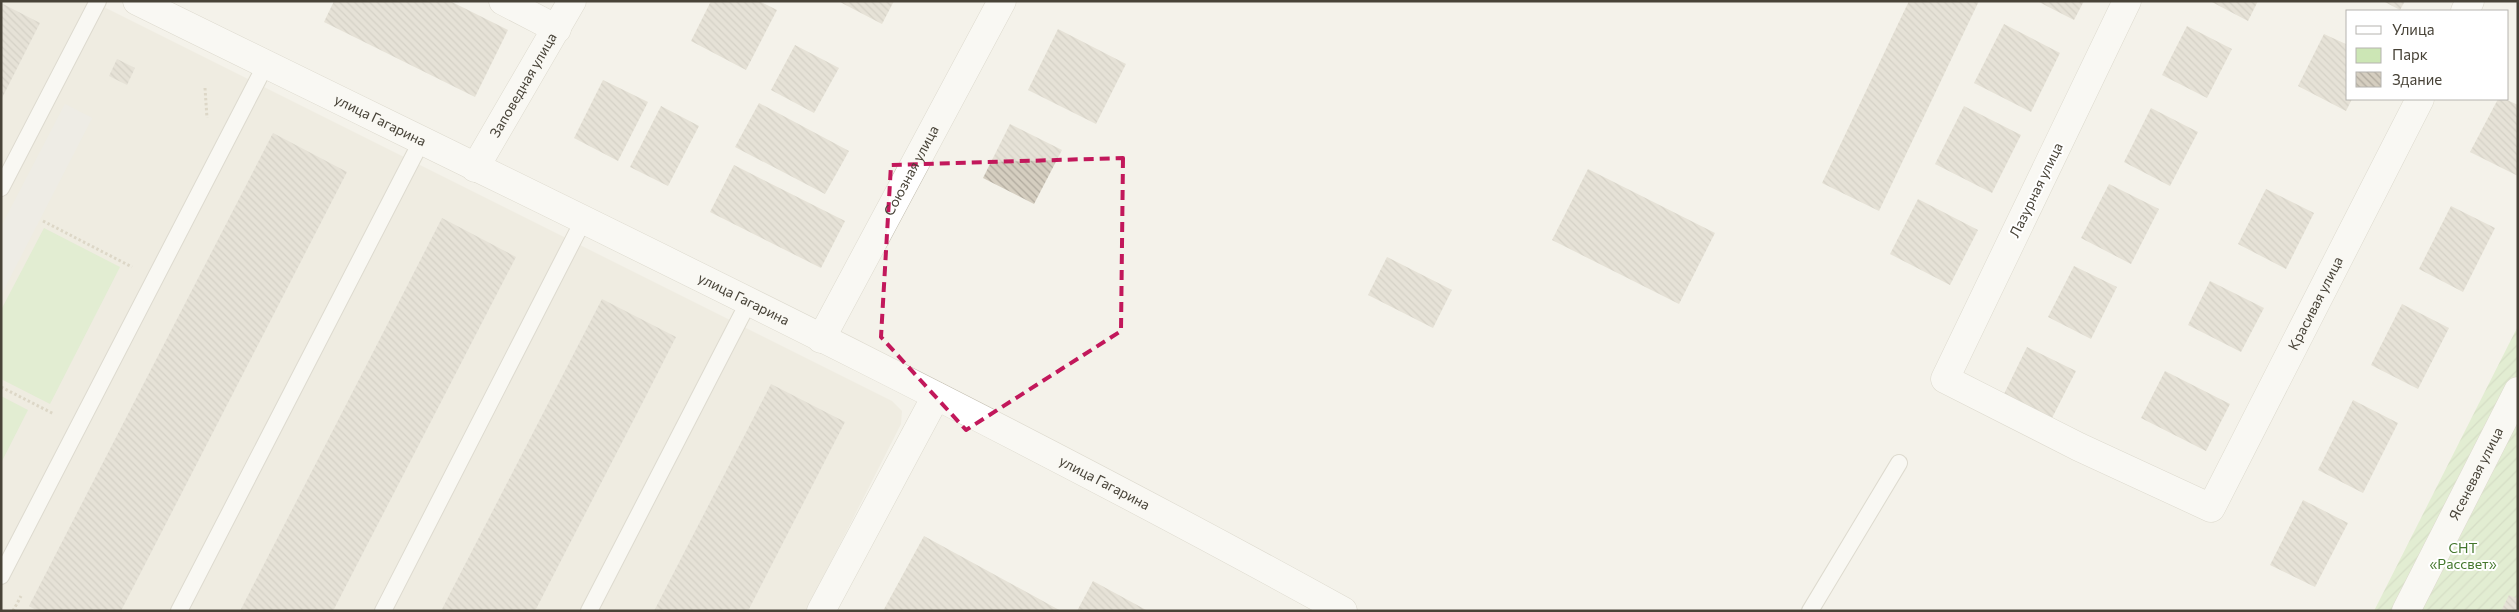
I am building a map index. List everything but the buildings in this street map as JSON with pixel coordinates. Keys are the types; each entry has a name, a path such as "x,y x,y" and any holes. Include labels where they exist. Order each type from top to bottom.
{"street":[{"name":"улица Гагарина","path":"138,1 936,396 1180,521 1344,611"},
{"path":"503,1 557,29"},
{"name":"Заповедная улица","path":"475,168 572,1"},
{"name":"Союзная улица","path":"821,339 1002,1"},
{"name":"Лазурная улица","path":"2127,1 1945,379 2079,447 2211,508"},
{"name":"Красивая улица","path":"2211,508 2419,100"},
{"name":"Ясеневая улица","path":"2406,611 2518,391"},
{"path":"822,611 936,396"}],"lane":[{"path":"1,188 98,1"},
{"path":"1,576 266,64"},
{"path":"179,611 421,142"},
{"path":"383,611 583,222"},
{"path":"589,611 748,303"},
{"path":"1810,611 1899,463"}],"path":[{"path":"43,221 132,267"},
{"path":"1,387 56,415"}],"highlighted area":[{"path":"1123,158 1121,331 966,430 881,337 891,165"}],"shaded area":[{"path":"1,1 92,1 892,401 902,411 901,424 806,611 1,611"},
{"path":"65,104 92,118 1,295 1,227"}],"green space":[{"path":"44,228 120,267 50,404 1,379 1,310"},
{"name":"СНТ «Рассвет»","path":"2518,326 2518,611 2374,611"},
{"path":"1,396 28,410 1,463"}]}
